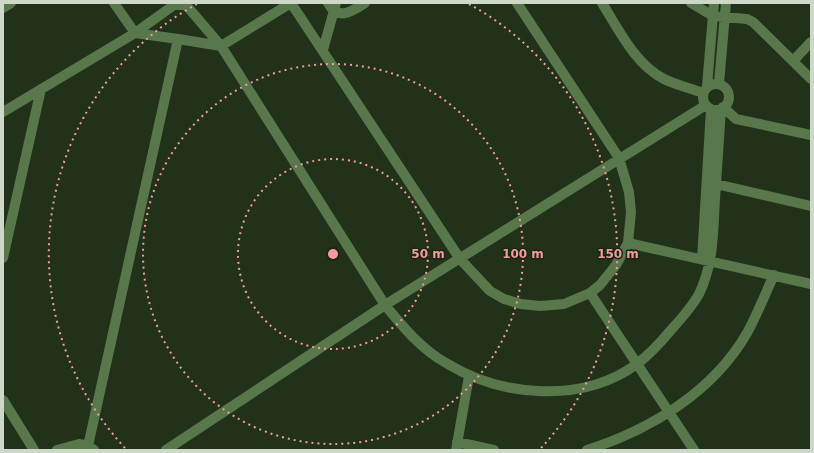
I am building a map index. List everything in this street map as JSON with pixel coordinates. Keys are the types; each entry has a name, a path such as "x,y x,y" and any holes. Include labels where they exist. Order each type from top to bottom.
{"street":[{"path":"3,8 11,3"},
{"path":"114,3 135,33 221,46 291,3 460,259 490,292 504,299 521,304 540,306 564,304 590,293 600,285 616,265 628,244 632,212 629,192 619,158 517,3"},
{"path":"328,3 335,8 348,13 364,3"},
{"path":"166,450 385,305 619,158 728,100 728,92 726,88 719,83 713,83 705,89 666,80 651,70 632,50 602,3"},
{"path":"691,3 713,16 747,19 753,22 811,79"},
{"path":"714,3 705,89 702,99 736,119 811,134"},
{"path":"719,83 726,3"},
{"path":"3,112 135,33 166,9 174,5 183,4 194,13 221,46 385,305 416,341 446,363 469,376 492,384 518,389 554,392 579,389 595,385 611,379 637,364 658,345 685,314 699,294 707,260 716,184 715,108"},
{"path":"323,50 335,8"},
{"path":"57,450 79,444 91,448 178,39"},
{"path":"793,61 811,42"},
{"path":"3,258 41,89"},
{"path":"707,260 715,108"},
{"path":"716,184 811,206"},
{"path":"628,244 707,260 811,284"},
{"path":"587,450 608,443 669,413 702,386 727,361 747,333 774,275"},
{"path":"590,293 694,450"},
{"path":"469,376 456,446 494,450"},
{"path":"3,400 34,450"}]}
